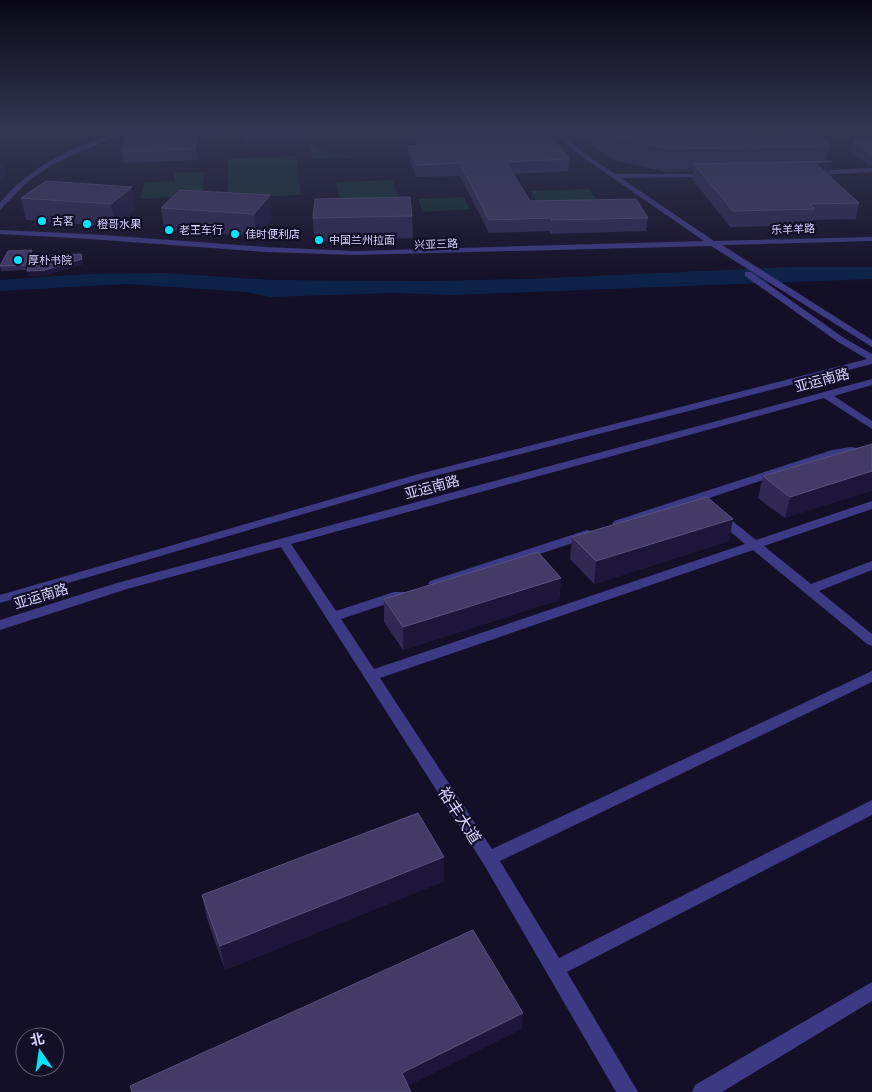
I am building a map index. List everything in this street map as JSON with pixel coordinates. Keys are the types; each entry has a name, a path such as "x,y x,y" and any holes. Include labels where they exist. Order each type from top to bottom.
{"street":[{"path":"0,208 22,183"},
{"path":"624,183 695,232 730,262 841,340 872,359"},
{"name":"兴亚三路","path":"0,232 62,234 308,253 704,243"},
{"path":"695,232 704,243 713,246"},
{"name":"兴亚三路","path":"0,236 326,257 713,246 723,248"},
{"name":"乐羊羊路","path":"713,246 872,239"},
{"name":"乐羊羊路","path":"723,248 872,243"},
{"path":"723,248 872,344"},
{"name":"亚运南路","path":"0,599 419,477 872,359"},
{"name":"亚运南路","path":"0,625 122,586 872,382"},
{"path":"826,395 872,426"},
{"path":"426,587 836,452 852,450 872,453"},
{"path":"696,498 872,641"},
{"path":"370,676 872,505"},
{"name":"裕丰大道","path":"284,542 488,858 628,1092"},
{"path":"809,590 872,565"},
{"path":"332,617 407,593"},
{"path":"488,858 872,676"},
{"path":"555,969 872,807"},
{"path":"702,1092 872,991"}],"green space":[{"path":"145,183 203,183 201,205 170,206 171,197 141,199"},
{"path":"228,183 299,183 301,195 228,198"},
{"path":"336,183 394,183 400,203 340,206"},
{"path":"589,189 602,206 541,209 530,191"},
{"path":"464,197 470,209 423,212 418,199"}],"water":[{"path":"789,267 872,267 872,279 453,295 394,293 270,297 246,292 127,284 0,291 0,280 88,274 164,273 272,280 426,281 529,279"}],"building":[{"path":"43,183 132,187 111,204 21,198"},
{"path":"470,183 519,183 530,201 636,199 648,218 551,220 551,218 489,220"},
{"path":"710,183 837,183 859,203 810,204 815,209 733,211"},
{"path":"180,190 270,195 254,214 161,208"},
{"path":"410,197 412,216 313,218 315,199"},
{"path":"32,250 25,265 0,266 8,251"},
{"path":"81,254 82,259 45,270 27,271 31,256"},
{"path":"872,444 872,471 790,497 763,476"},
{"path":"707,497 733,519 596,561 572,537"},
{"path":"538,552 561,578 403,627 384,599"},
{"path":"418,813 444,857 220,946 202,895"},
{"path":"473,930 523,1013 402,1073 411,1092 132,1092 130,1086"}],"place":[{"name":"古茗","path":"42,221"},
{"name":"橙哥水果","path":"87,224"},
{"name":"老王车行","path":"169,230"},
{"name":"佳时便利店","path":"235,234"},
{"name":"中国兰州拉面","path":"319,240"},
{"name":"厚朴书院","path":"18,260"}]}
